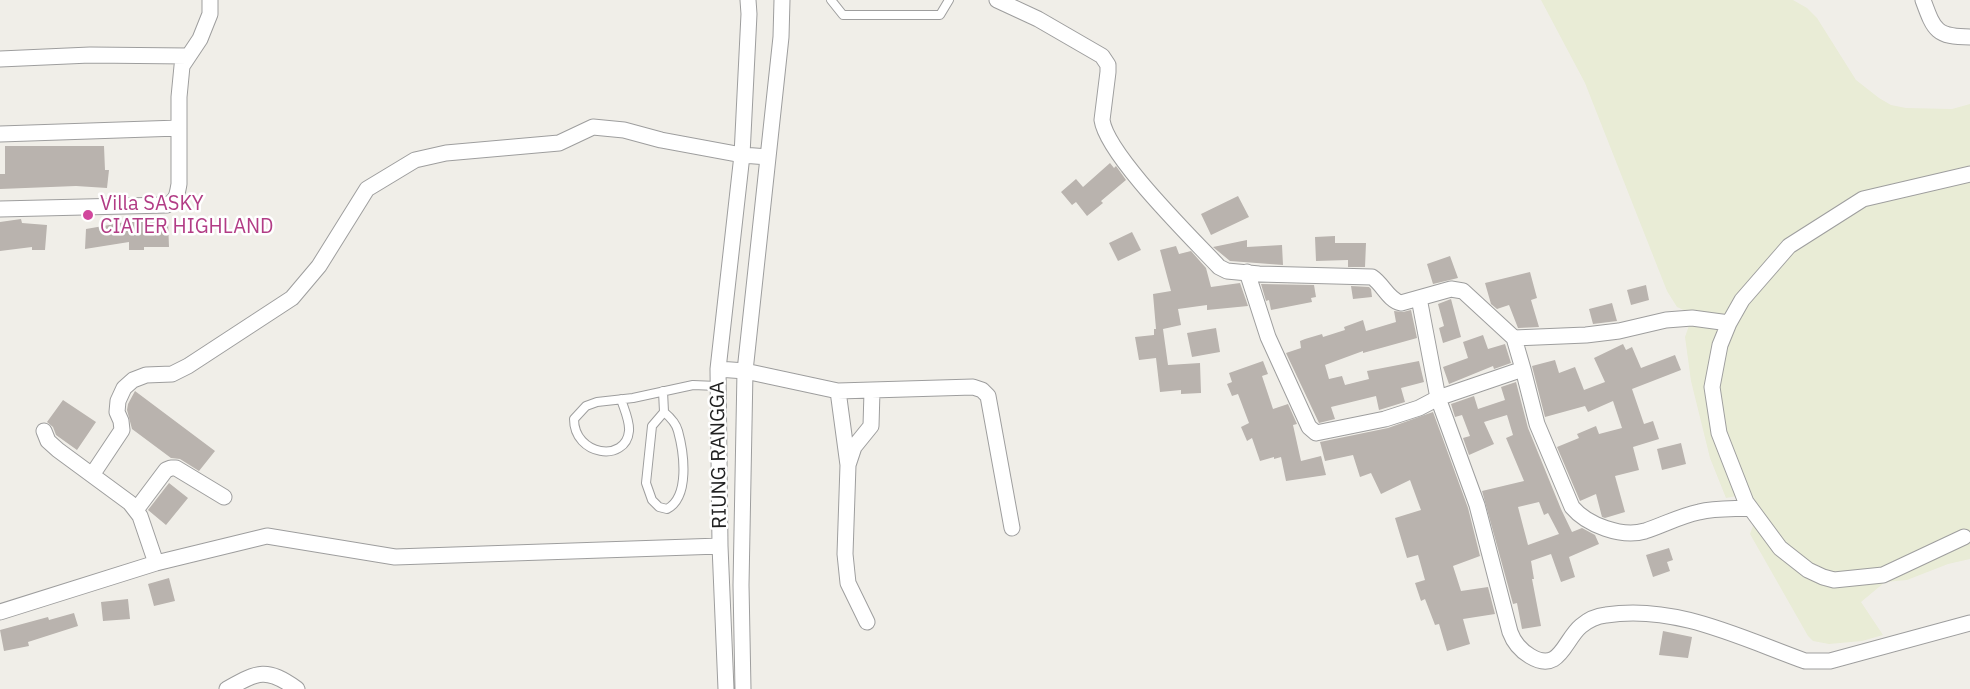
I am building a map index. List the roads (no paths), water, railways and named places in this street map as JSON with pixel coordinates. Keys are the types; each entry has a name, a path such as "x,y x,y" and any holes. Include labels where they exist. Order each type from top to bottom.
{"street":[{"path":"0,209 166,205 177,197 182,66 200,39 210,14 210,0"},
{"name":"RIUNG RANGGA","path":"726,689 717,386 742,155 748,0"},
{"path":"743,689 741,585 745,371 783,0"},
{"path":"998,0 1038,19 1102,56 1108,65 1103,128 1116,151 1133,173 1219,267 1227,271 1364,276 1377,280 1398,302 1451,289 1463,291 1514,338 1537,424 1572,507 1580,517 1601,526 1625,532 1643,531 1701,511 1750,508"},
{"path":"1923,0 1932,26 1939,33 1952,37 1970,37"},
{"path":"0,59 90,55 187,56"},
{"path":"92,475 122,430 122,421 117,412 117,401 124,388 134,380 146,375 172,374 188,366 292,298 319,266 367,189 415,160 446,153 559,142 593,127 624,130 742,155 768,157"},
{"path":"0,134 179,128"},
{"path":"1964,537 1883,575 1834,580 1808,570 1780,548 1746,502 1719,433 1712,387 1720,345 1729,322 1742,300 1789,246 1863,199 1970,174"},
{"path":"1247,272 1268,337 1312,432 1319,434 1385,419 1523,369"},
{"path":"1419,298 1438,398 1477,505 1510,632 1514,642 1521,650 1546,662 1555,658 1563,650 1581,626 1590,619 1605,615 1642,613 1680,617 1805,661 1817,662 1830,661 1970,623"},
{"path":"1514,338 1619,332 1666,320 1692,318 1729,322"},
{"path":"718,369 745,371 838,390 973,387 982,390 988,396 1012,528"},
{"path":"838,390 848,465 845,554 847,573 849,583 867,622"},
{"path":"848,465 854,447 871,426 872,391"},
{"path":"44,431 48,441 130,503 136,510 156,563"},
{"path":"136,510 166,470 171,468 176,468 224,497"},
{"path":"0,612 156,563 267,536 395,556 720,546"},
{"path":"227,689 252,675 265,674 283,679 297,689"}],"lane":[{"path":"831,0 843,15 940,15 949,0"},
{"path":"621,399 629,432 625,442 616,451 600,451 580,440 574,428 574,419 586,406 597,402 693,385 717,386"},
{"path":"663,391 664,412 652,426 646,483 652,500 659,507 667,509 674,505 681,494 684,467 678,429 664,412"}],"place":[{"name":"Villa SASKY CIATER HIGHLAND","path":"88,215"}]}
